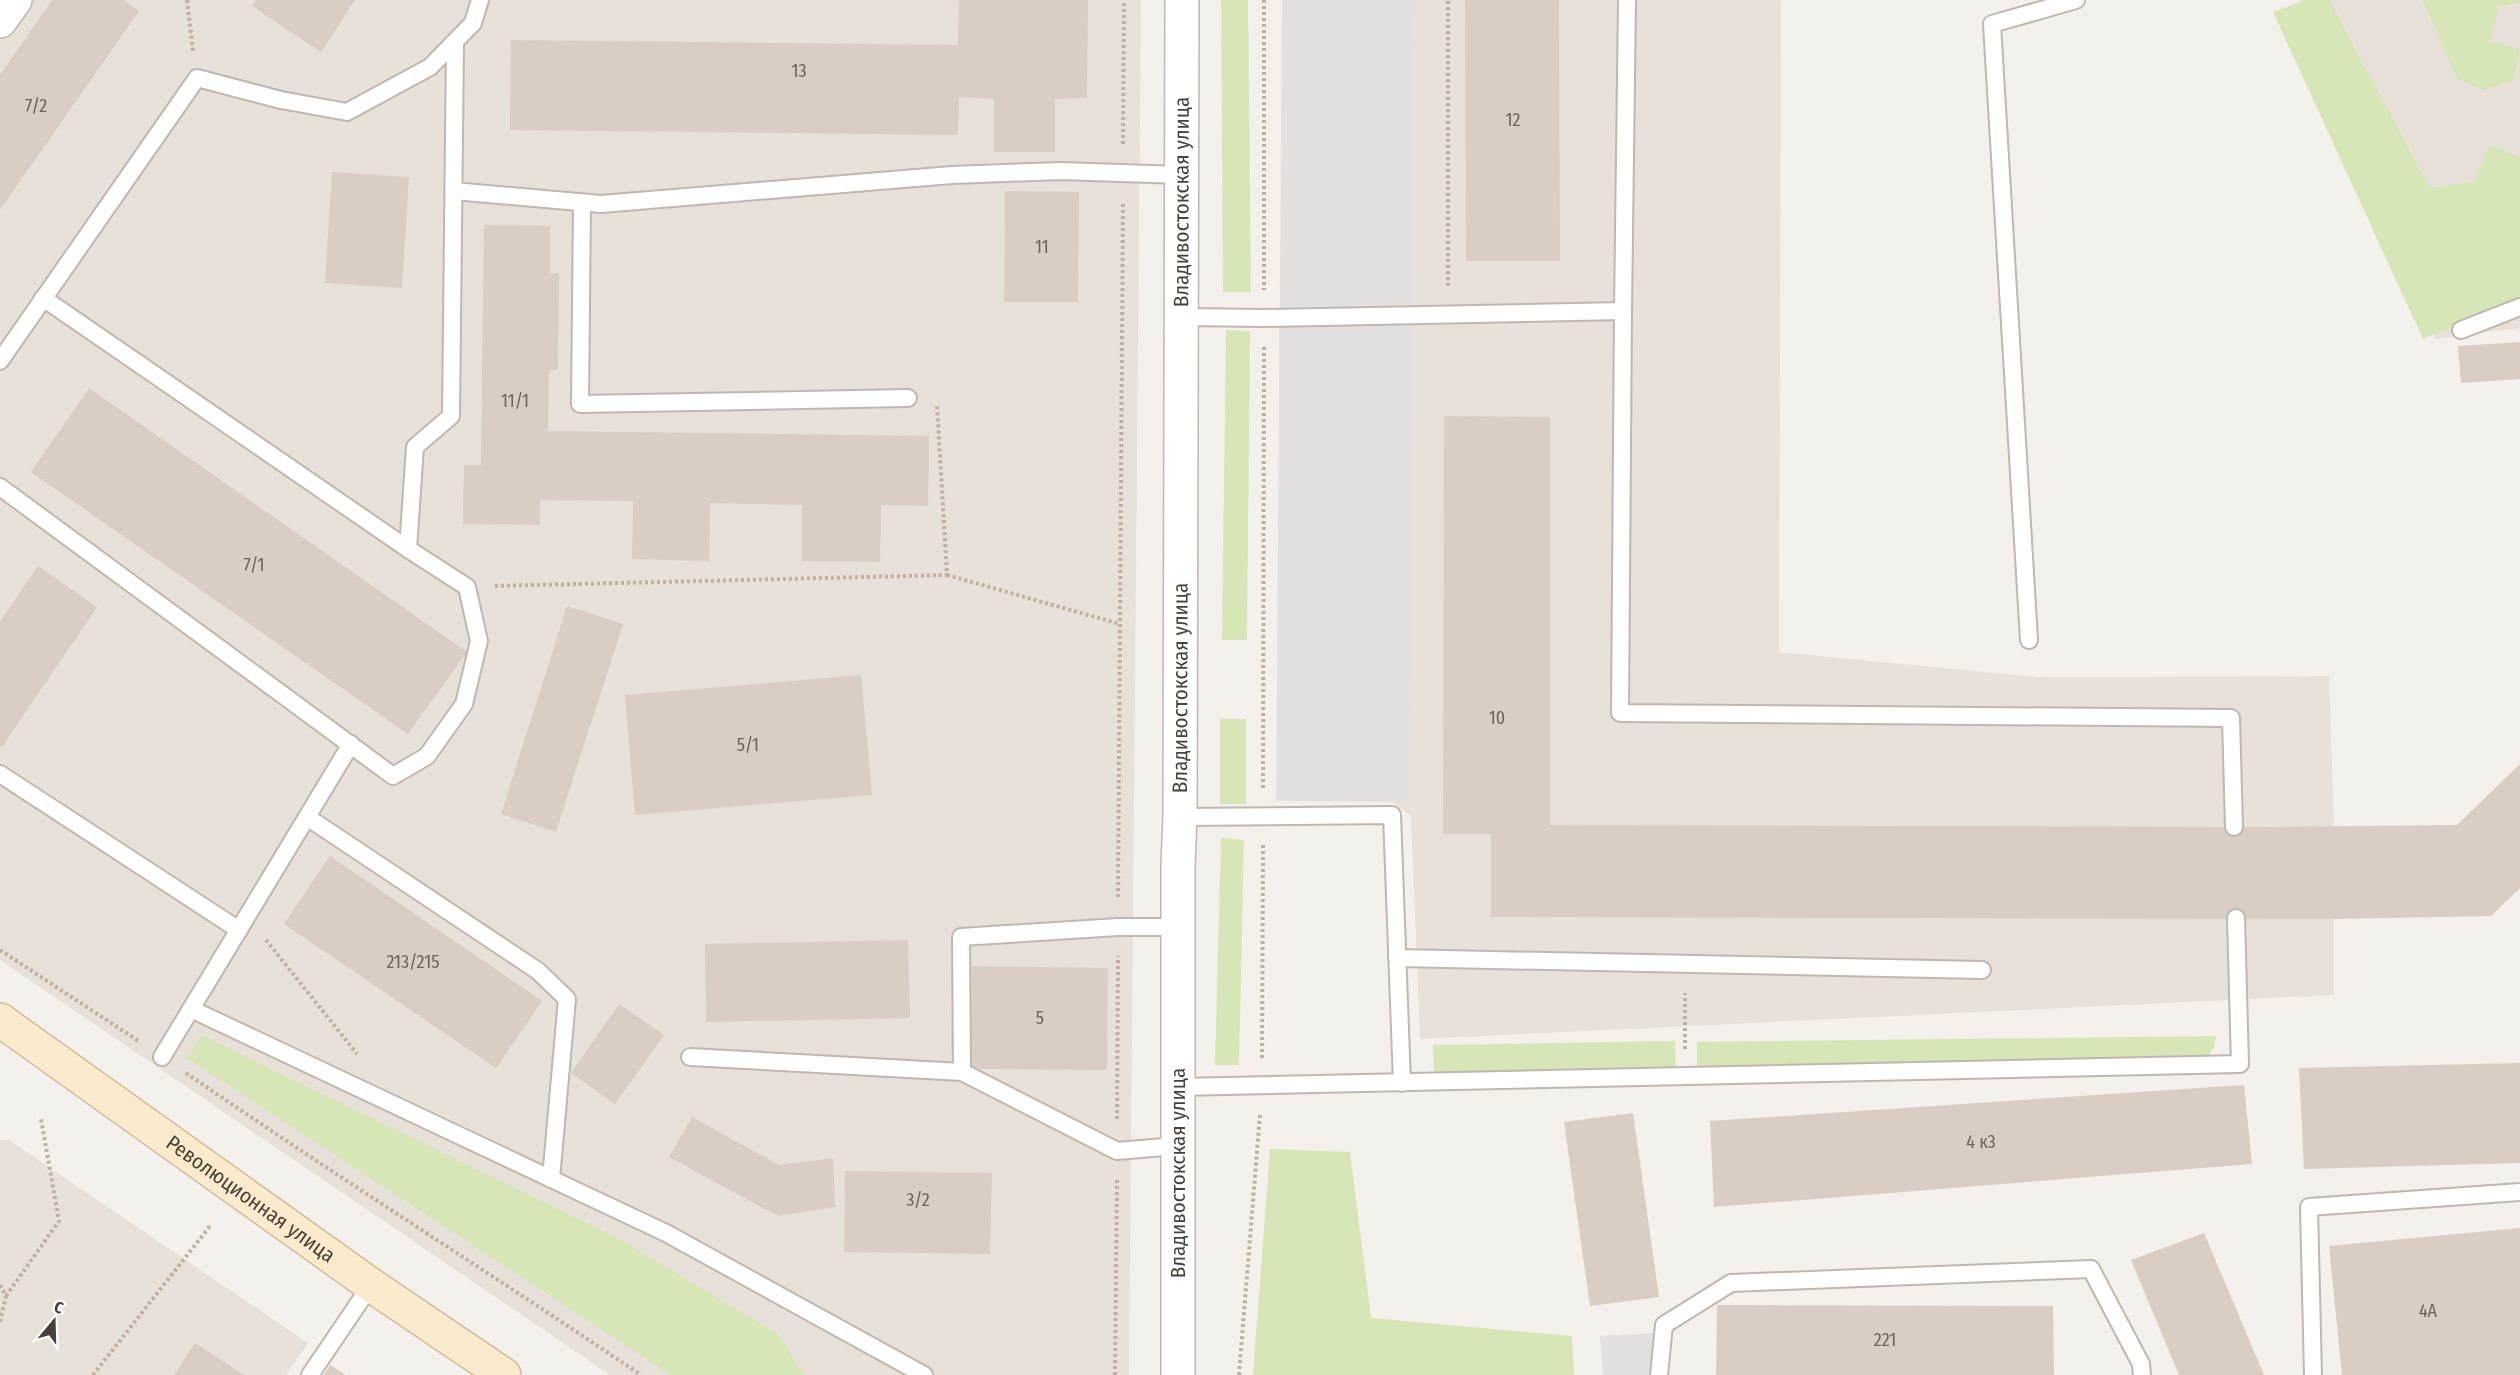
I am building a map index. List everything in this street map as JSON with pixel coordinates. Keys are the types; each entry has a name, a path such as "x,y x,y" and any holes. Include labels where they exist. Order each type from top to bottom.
{"main road":[{"name":"Революционная улица","path":"0,1020 371,1285 504,1375"}],"street":[{"name":"Владивостокская улица","path":"1178,1375 1176,1146 1179,1087 1178,865 1183,317 1182,0"}],"lane":[{"path":"0,361 197,78 281,100 346,112 430,67 473,23 480,0"},
{"path":"1627,0 1620,712 2230,718 2234,827"},
{"path":"2029,640 1992,24 2076,0"},
{"path":"408,549 415,447 451,416 455,42"},
{"path":"454,191 601,204 952,175 1060,171 1181,175"},
{"path":"582,203 580,404 908,398"},
{"path":"0,487 393,776 427,756 464,704 479,641 467,587 408,549 44,298"},
{"path":"2461,330 2520,307"},
{"path":"1183,317 1264,318 1623,311"},
{"path":"162,1057 351,744"},
{"path":"0,774 243,923"},
{"path":"1180,817 1392,815 1402,1083"},
{"path":"307,817 538,971 567,999 551,1179"},
{"path":"1179,1087 2240,1064 2236,918"},
{"path":"962,1072 961,937 1118,927 1179,927"},
{"path":"1397,958 1982,970"},
{"path":"191,1009 666,1233 924,1375"},
{"path":"690,1057 962,1072 1117,1150 1176,1146"},
{"path":"2313,1375 2309,1207 2520,1192"},
{"path":"1659,1375 1664,1325 1731,1283 2091,1269 2141,1364 2142,1375"},
{"path":"310,1375 371,1285"}],"path":[{"path":"187,0 197,78"},
{"path":"1115,1375 1124,0"},
{"path":"1239,1375 1262,1087 1264,0"},
{"path":"1448,314 1449,0"},
{"path":"908,398 937,399 947,575"},
{"path":"467,587 947,575 1120,624"},
{"path":"243,923 373,1074 375,1096"},
{"path":"0,950 325,1168 477,1265 640,1375"},
{"path":"0,1322 6,1296 59,1221 41,1119"},
{"path":"93,1375 210,1226"},
{"path":"0,1285 6,1296"}],"shaded area":[{"path":"0,0 1141,0 1129,1375 610,1375 0,960"},
{"path":"1282,0 1415,0 1409,802 1276,801"},
{"path":"1361,0 1781,0 1779,652 2036,677 2329,676 2334,827 2334,995 1420,1039 1411,816 1361,779"},
{"path":"2300,0 2520,0 2520,328 2435,339"},
{"path":"0,1140 9,1140 308,1343 286,1375 0,1375"},
{"path":"1662,1333 1665,1375 1603,1375 1600,1336"}],"green space":[{"path":"1221,0 1248,0 1251,292 1223,292"},
{"path":"2306,0 2329,0 2430,188 2474,182 2490,145 2520,157 2520,300 2423,339 2273,12"},
{"path":"2422,0 2520,0 2520,3 2499,6 2490,41 2520,49 2513,81 2483,90 2458,79"},
{"path":"1226,330 1250,331 1247,640 1222,640"},
{"path":"1220,719 1246,719 1246,804 1220,804"},
{"path":"1221,838 1244,840 1239,1065 1215,1065"},
{"path":"202,1035 619,1239 779,1335 797,1366 807,1375 671,1375 187,1058"},
{"path":"2216,1036 2214,1047 2205,1060 1697,1067 1697,1042"},
{"path":"1675,1041 1676,1068 1434,1072 1433,1045"},
{"path":"1270,1149 1350,1152 1371,1318 1572,1336 1574,1375 1253,1375"}],"building":[{"path":"52,0 124,0 139,11 0,210 0,75"},
{"path":"256,0 355,0 321,52 252,6"},
{"path":"959,0 1088,0 1087,98 1055,99 1055,152 994,152 994,99 959,97 958,135 510,130 511,40 958,45"},
{"path":"1465,0 1559,0 1560,261 1466,261"},
{"path":"332,172 409,177 402,288 325,283"},
{"path":"1005,191 1079,192 1078,302 1004,302"},
{"path":"484,225 550,226 550,274 559,273 558,370 549,370 548,431 929,436 928,506 881,505 880,562 802,561 802,505 710,503 709,561 632,559 633,501 540,500 540,525 463,524 464,465 481,465"},
{"path":"2520,342 2520,379 2461,383 2458,346"},
{"path":"89,388 467,652 408,734 31,472"},
{"path":"1444,416 1550,417 1550,825 2259,827 2457,825 2520,764 2520,888 2491,916 2334,919 1491,917 1491,834 1443,834"},
{"path":"38,566 97,607 2,747 0,746 0,622"},
{"path":"567,606 623,624 556,832 501,814"},
{"path":"861,675 872,795 635,815 625,695"},
{"path":"330,856 542,1001 496,1068 284,924"},
{"path":"908,940 910,1018 706,1022 705,944"},
{"path":"972,966 1108,968 1107,1070 971,1069"},
{"path":"619,1004 664,1035 615,1104 571,1073"},
{"path":"2520,1063 2520,1163 2304,1169 2299,1068"},
{"path":"2244,1085 2252,1164 1714,1207 1710,1121"},
{"path":"1633,1113 1659,1297 1590,1306 1564,1122"},
{"path":"692,1117 779,1165 833,1158 835,1207 778,1216 669,1157"},
{"path":"845,1171 992,1173 990,1254 844,1252"},
{"path":"2520,1228 2520,1375 2342,1375 2329,1246"},
{"path":"2204,1233 2264,1375 2179,1375 2131,1260"},
{"path":"1717,1305 2053,1306 2054,1375 1716,1375"},
{"path":"195,1343 244,1375 174,1375"},
{"path":"330,1365 346,1375 324,1375"}]}
